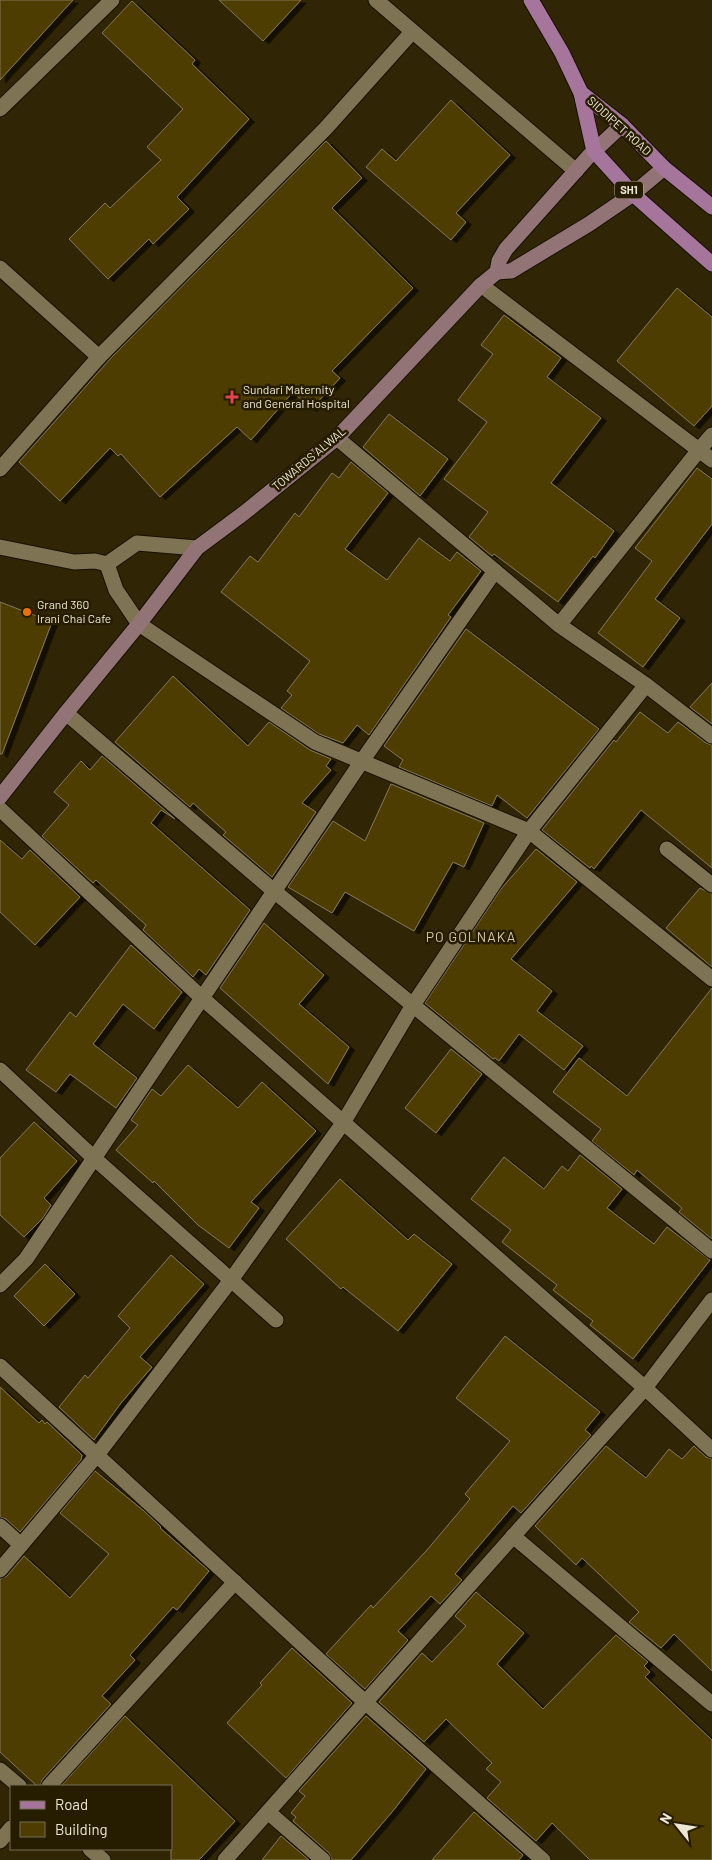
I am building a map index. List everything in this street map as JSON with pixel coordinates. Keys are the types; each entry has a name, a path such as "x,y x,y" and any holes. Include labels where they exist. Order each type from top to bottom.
{"main road":[{"path":"531,0 562,53 582,93"},
{"name":"SIDDIPET ROAD","path":"582,93 622,126 664,168 712,207"},
{"name":"SIDDIPET ROAD","path":"582,93 594,151"},
{"name":"TOWARDS ALWAL","path":"0,797 198,548 336,438 481,285 497,272 499,261 506,249 594,151 622,126"},
{"name":"SH1","path":"594,151 633,194 712,264"},
{"path":"497,272 511,271 589,224 633,194 664,168"}],"street":[{"path":"0,109 112,0"},
{"path":"376,0 576,171"},
{"path":"0,469 99,357 326,128 412,32"},
{"path":"0,268 99,357"},
{"path":"481,285 712,460"},
{"path":"559,625 712,435"},
{"path":"336,438 559,625 646,685 712,736"},
{"path":"0,547 74,562 107,564 137,543 198,548"},
{"path":"107,564 116,590 139,624 315,742 529,831 712,979"},
{"path":"0,1285 26,1259 362,761 495,571"},
{"path":"0,1570 97,1455 231,1280 343,1123 413,1005 529,831 646,685"},
{"path":"66,713 274,891 712,1251"},
{"path":"0,810 202,998 645,1388 712,1450"},
{"path":"667,849 712,885"},
{"path":"0,1070 94,1158 276,1320"},
{"path":"225,1860 645,1388 712,1300"},
{"path":"0,1366 365,1702 543,1860"},
{"path":"0,1526 21,1545"},
{"path":"513,1536 712,1704"},
{"path":"51,1785 235,1582"},
{"path":"0,1770 18,1785"},
{"path":"268,1812 323,1860"},
{"path":"0,1841 10,1829"},
{"path":"91,1850 103,1860"}],"building":[{"path":"0,0 73,0 0,80"},
{"path":"219,0 301,0 263,41"},
{"path":"132,1 195,60 192,64 249,119 177,197 189,209 153,244 149,239 108,279 69,239 105,203 110,208 161,160 147,147 183,109 102,33"},
{"path":"451,100 510,155 456,213 466,222 451,240 366,167 382,149 396,161"},
{"path":"326,141 362,178 332,208 413,288 332,371 340,378 311,409 293,392 251,440 237,427 160,497 121,454 118,456 110,448 60,501 19,462 111,358"},
{"path":"677,288 712,317 712,406 694,426 617,361"},
{"path":"504,315 561,358 547,377 601,418 551,483 614,531 595,558 593,556 558,602 494,554 492,556 469,537 488,512 444,479 487,422 458,400 493,354 481,345"},
{"path":"389,414 448,459 420,496 363,447"},
{"path":"351,462 388,493 345,549 387,580 419,538 450,561 457,552 481,571 448,615 451,617 369,735 357,725 343,743 319,734 281,708 292,695 287,691 310,661 221,592 250,556 258,562 295,513 299,517 332,473 339,478"},
{"path":"697,468 712,479 712,524 655,599 680,618 643,667 598,633 652,561 635,548"},
{"path":"0,602 52,622 2,754 0,754"},
{"path":"466,629 599,729 527,818 497,795 492,806 399,767 403,760 384,746"},
{"path":"173,676 248,746 269,722 310,750 331,759 326,766 331,770 302,803 316,812 272,877 223,835 226,832 193,803 190,807 115,742"},
{"path":"712,683 712,724 690,707"},
{"path":"640,712 668,733 678,722 706,743 712,745 712,868 641,810 594,869 591,866 590,868 542,830 614,740 616,742"},
{"path":"102,756 175,819 161,810 151,823 250,910 206,975 199,969 193,977 143,930 146,925 96,880 93,883 42,836 69,805 54,792 81,761 90,770"},
{"path":"391,784 484,823 464,867 453,862 414,931 345,892 332,913 288,887 333,821 365,841"},
{"path":"0,840 22,859 30,850 80,897 35,945 0,912"},
{"path":"536,849 577,882 511,959 552,991 537,1011 583,1046 564,1070 519,1034 499,1061 495,1058 493,1059 425,1003 501,889"},
{"path":"700,888 712,894 712,967 666,928"},
{"path":"264,923 324,975 299,1004 349,1047 328,1084 220,988"},
{"path":"131,945 182,992 154,1029 123,1004 93,1044 137,1078 116,1108 70,1074 56,1092 26,1070 70,1012 76,1017"},
{"path":"712,988 712,1239 679,1212 682,1208 637,1170 634,1175 592,1141 601,1129 553,1092 579,1058 627,1096"},
{"path":"451,1049 482,1074 436,1133 405,1108"},
{"path":"188,1065 238,1108 262,1082 316,1131 251,1202 259,1208 229,1248 198,1225 154,1181 153,1183 116,1150 138,1125 131,1120 152,1089 161,1096"},
{"path":"34,1122 77,1161 44,1198 51,1205 43,1218 24,1237 0,1215 0,1158"},
{"path":"580,1155 622,1189 607,1208 654,1244 667,1227 710,1260 633,1359 590,1325 593,1321 553,1290 557,1285 502,1242 511,1230 471,1199 504,1157 544,1189 562,1166 568,1171"},
{"path":"340,1179 408,1240 414,1234 452,1264 398,1331 343,1287 341,1289 286,1239"},
{"path":"171,1255 204,1284 140,1357 152,1367 121,1403 94,1440 59,1407 85,1375 88,1378 130,1328 118,1316"},
{"path":"45,1264 75,1294 44,1326 14,1296"},
{"path":"505,1336 600,1412 585,1430 591,1435 521,1513 513,1506 455,1574 462,1580 440,1604 431,1596 398,1631 408,1640 365,1689 326,1654 371,1605 373,1608 427,1550 470,1499 465,1494 510,1441 456,1398"},
{"path":"0,1387 39,1423 42,1420 45,1424 47,1422 82,1455 81,1460 20,1532 6,1519 0,1517"},
{"path":"606,1446 646,1478 669,1449 682,1459 694,1446 706,1457 712,1459 712,1671 674,1634 661,1648 629,1622 639,1612 582,1558 576,1565 535,1526"},
{"path":"95,1471 144,1511 160,1528 209,1571 177,1610 173,1607 130,1655 135,1660 102,1696 111,1704 42,1780 40,1785 36,1785 0,1752 0,1579 7,1576 24,1556 70,1598 109,1554 60,1513"},
{"path":"476,1592 524,1633 497,1664 543,1709 616,1635 648,1662 644,1666 650,1672 645,1677 712,1740 712,1860 590,1860 552,1823 536,1841 487,1798 501,1782 486,1769 492,1763 446,1719 424,1742 379,1702 422,1653 432,1662 466,1626 455,1616"},
{"path":"292,1648 352,1703 286,1778 227,1723 262,1685 260,1683"},
{"path":"125,1716 235,1821 199,1860 171,1860 172,1785 62,1785"},
{"path":"366,1716 426,1769 351,1860 332,1860 329,1853 293,1821 296,1817 291,1813 305,1796 299,1791"},
{"path":"474,1812 523,1855 519,1860 432,1860"},
{"path":"281,1836 309,1860 262,1860"}],"place":[{"name":"Sundari Maternity and General Hospital","path":"232,397"},
{"name":"Grand 360 Irani Chai Cafe","path":"27,612"}],"district":[{"name":"PO GOLNAKA","path":"471,937"}]}
